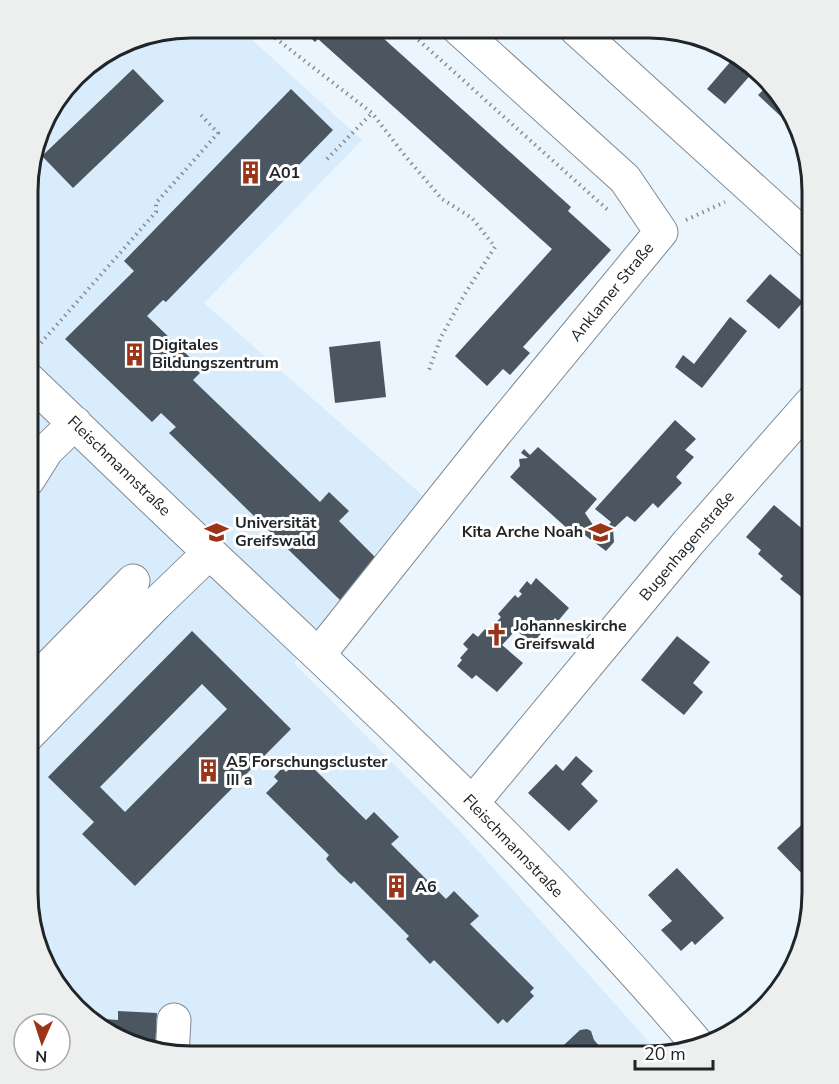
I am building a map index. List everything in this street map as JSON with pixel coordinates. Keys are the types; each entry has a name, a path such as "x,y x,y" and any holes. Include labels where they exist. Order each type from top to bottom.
{"street":[{"name":"Anklamer Straße","path":"319,654 492,437 662,232 625,179 469,38"},
{"path":"586,38 802,234"},
{"name":"Fleischmannstraße","path":"38,389 471,801 649,988 693,1040"},
{"name":"Bugenhagenstraße","path":"471,801 483,790 688,543 802,414"},
{"path":"38,474 60,462 81,430"},
{"path":"38,725 209,553"},
{"path":"38,678 133,582"},
{"path":"173,1045 174,1020"}],"path":[{"path":"275,38 372,113 442,199 472,218 495,247 466,292 441,338 429,370"},
{"path":"416,38 610,213"},
{"path":"327,159 372,113"},
{"path":"38,346 156,212 156,203 219,133 200,114"},
{"path":"662,232 732,198"}],"shaded area":[{"name":"Universität Greifswald","path":"180,38 250,38 362,140 204,303 430,502 382,562 294,663 459,830 653,1046 180,1046 160,1044 123,1031 90,1009 69,987 49,952 39,914 38,894 39,170 49,132 69,97 82,82 105,63 132,49 160,40"}],"building":[{"path":"311,38 383,38 571,207 568,211 611,250 523,347 530,353 510,375 503,369 487,386 455,356 552,249 318,39 315,42"},
{"path":"731,61 750,76 725,104 707,89"},
{"path":"133,69 164,101 73,188 42,156"},
{"path":"291,89 333,130 166,302 163,300 147,316 203,370 193,380 320,502 329,492 349,511 339,521 380,562 341,601 169,433 176,427 161,413 152,422 65,339 134,271 124,261"},
{"path":"764,90 783,119 758,95"},
{"path":"770,274 802,303 779,329 746,301"},
{"path":"730,317 747,331 702,388 675,367 683,355 694,364"},
{"path":"380,341 386,397 335,403 329,347"},
{"path":"675,420 696,439 685,450 694,457 676,477 682,483 658,508 653,503 635,522 627,516 613,529 614,542 606,551 582,533 579,538 575,534 574,525 569,530 510,477 520,466 519,459 528,458 521,453 524,449 530,455 538,447 597,499 585,513 595,528 600,524 609,525 611,522 595,509"},
{"path":"774,505 802,528 801,597 780,579 783,576 758,554 761,550 746,537"},
{"name":"Johanneskirche Greifswald","path":"536,578 569,608 558,621 555,618 532,644 516,630 502,645 523,663 497,692 476,675 472,679 457,666 462,660 460,658 468,649 463,644 473,633 478,637 485,629 488,632 501,617 498,614 515,595 518,598 522,594 519,591 527,581 531,585"},
{"path":"192,631 291,729 135,886 82,834 94,822 48,777","holes":["202,684 227,709 125,812 100,787"]},
{"path":"677,636 710,662 693,683 703,692 684,715 641,680"},
{"path":"576,756 593,771 581,784 598,801 569,831 528,793 556,764 563,771"},
{"name":"A6","path":"302,757 366,820 374,812 399,837 391,844 446,899 454,891 479,916 470,924 534,988 530,992 534,996 507,1023 503,1019 498,1024 434,960 430,964 406,939 409,936 354,881 351,884 338,872 326,859 329,855 266,793 278,781 274,777 282,768 286,772"},
{"path":"801,825 801,873 777,848"},
{"path":"677,868 724,918 695,945 692,941 681,951 661,930 672,921 648,895"},
{"path":"118,1011 157,1013 155,1043 123,1031 102,1019 118,1020"},
{"path":"580,1030 591,1031 599,1046 563,1046"}],"place":[{"name":"A01","path":"251,173"},
{"name":"Digitales Bildungszentrum","path":"134,354"},
{"name":"Universität Greifswald","path":"217,532"},
{"name":"Kita Arche Noah","path":"601,532"},
{"name":"Johanneskirche Greifswald","path":"496,635"},
{"name":"A5 Forschungscluster III a","path":"208,771"},
{"name":"A6","path":"397,887"}]}
